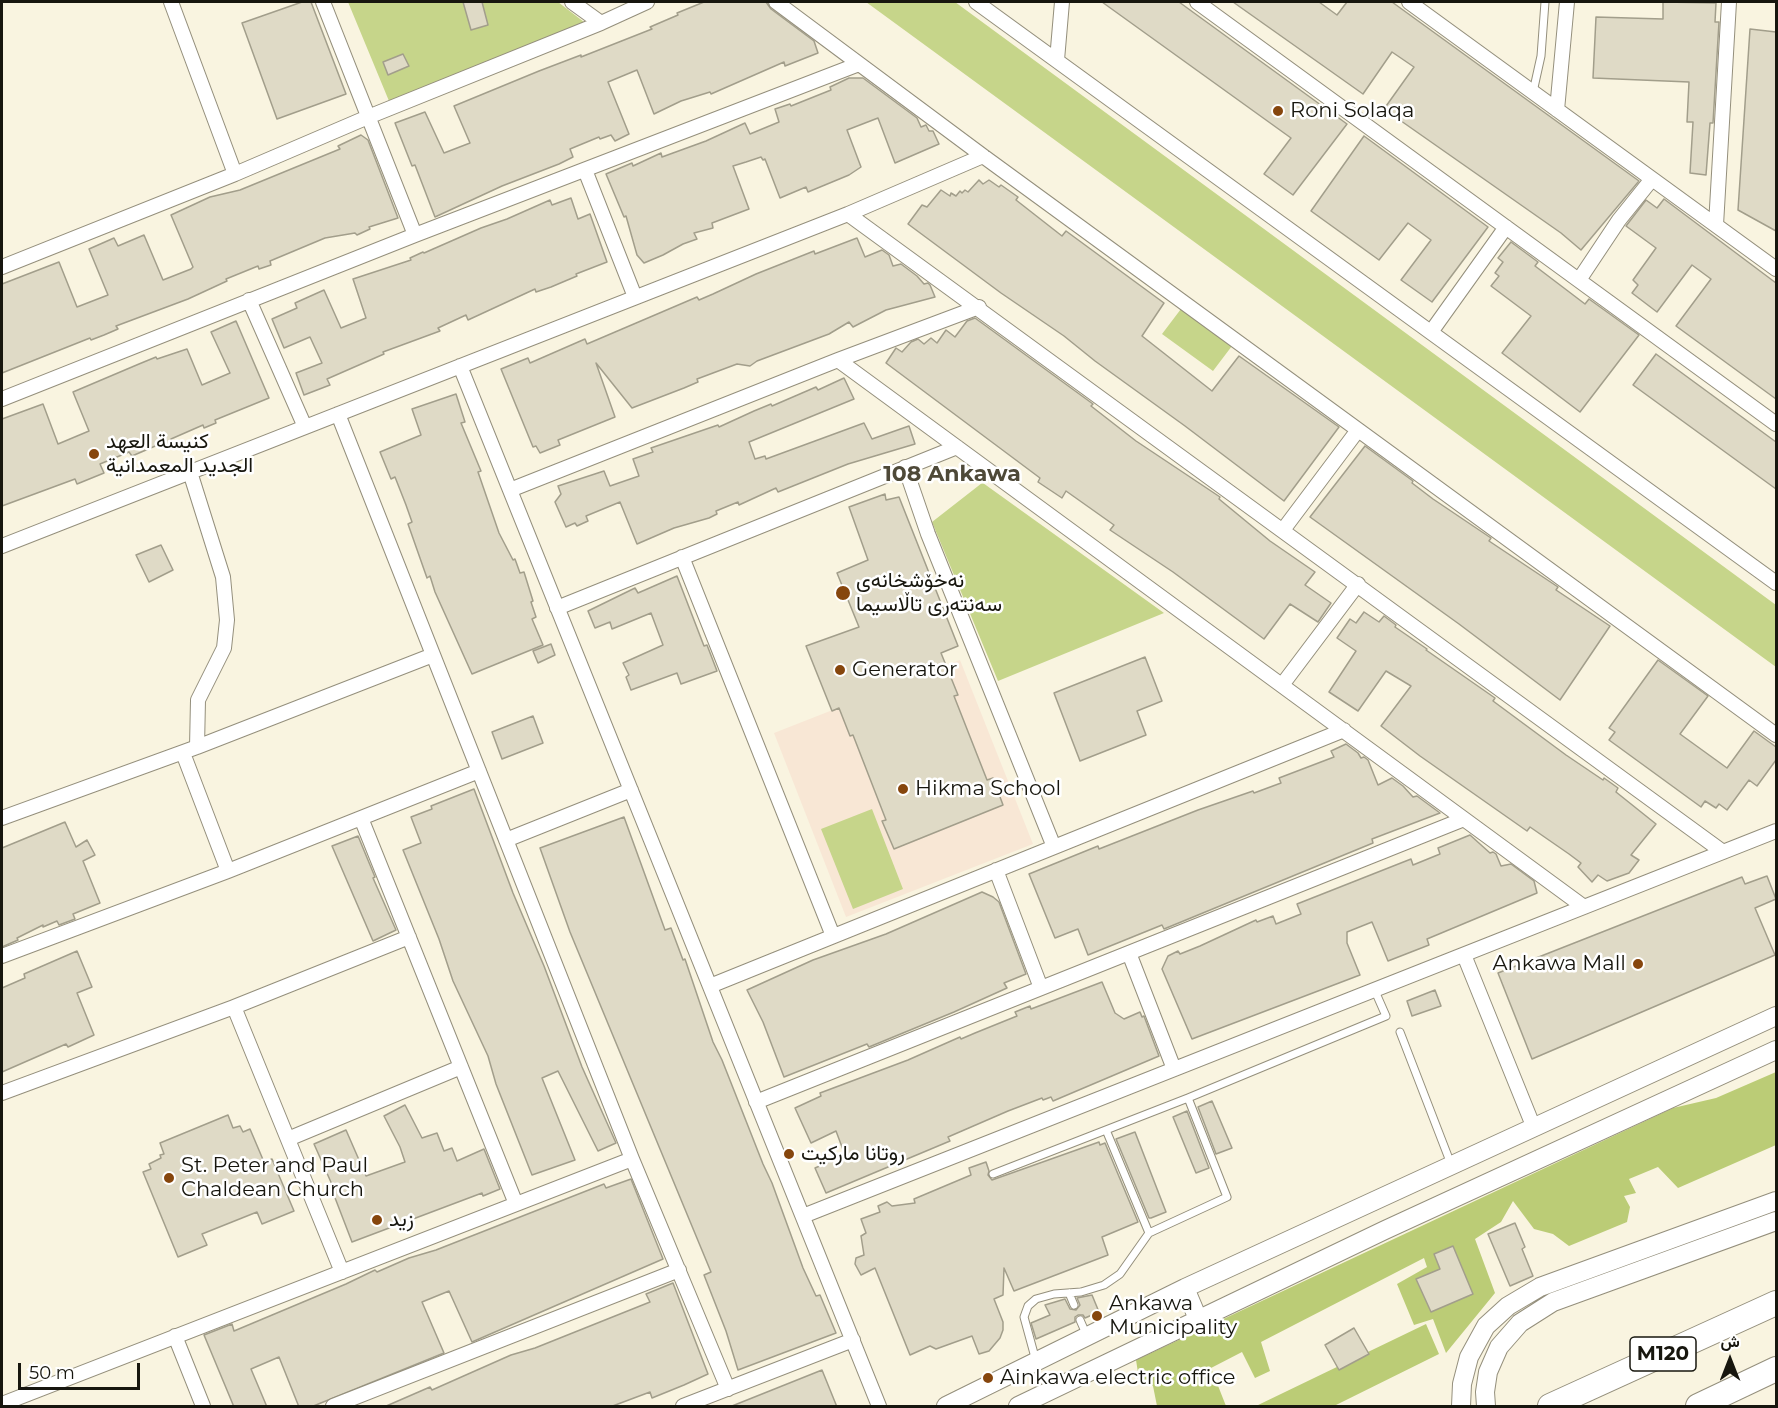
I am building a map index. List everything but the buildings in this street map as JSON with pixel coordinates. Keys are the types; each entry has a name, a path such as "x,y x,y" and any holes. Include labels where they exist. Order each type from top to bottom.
{"highway":[{"name":"M120","path":"1550,1407 1776,1303"},
{"path":"1698,1407 1776,1370"}],"street":[{"path":"171,2 235,174"},
{"path":"323,2 415,235"},
{"path":"572,2 601,23"},
{"path":"2,267 235,174 647,2"},
{"path":"776,2 983,156 1776,735"},
{"path":"976,2 1776,583"},
{"path":"1057,60 1062,2"},
{"path":"1197,2 1776,424"},
{"path":"1409,2 1776,269"},
{"path":"1557,110 1568,2"},
{"path":"1716,225 1729,2"},
{"path":"2,399 415,235 859,64"},
{"path":"2,546 848,214 983,156"},
{"path":"585,170 635,297"},
{"path":"1579,280 1618,220 1652,179"},
{"path":"848,214 979,307 1723,852"},
{"path":"1431,332 1506,226"},
{"path":"249,300 305,427"},
{"path":"510,490 838,360 979,307"},
{"path":"838,360 1584,907"},
{"path":"460,366 879,1407"},
{"path":"338,414 632,1159 728,1389"},
{"path":"1284,530 1358,430"},
{"path":"557,608 957,447"},
{"path":"905,467 928,534 1054,847"},
{"path":"190,472 224,577 227,620 224,648 198,700 197,747"},
{"path":"682,557 833,936"},
{"path":"1282,685 1358,584"},
{"path":"2,818 183,753 433,655"},
{"path":"710,986 1344,730"},
{"path":"183,753 228,871"},
{"path":"2,956 228,871 479,771"},
{"path":"506,840 631,790"},
{"path":"361,818 516,1204"},
{"path":"756,1101 1464,819"},
{"path":"803,1216 1776,831"},
{"path":"996,870 1041,988"},
{"path":"2,1093 234,1007 409,937"},
{"path":"1129,953 1174,1070"},
{"path":"1464,955 1534,1128"},
{"path":"234,1007 342,1272"},
{"path":"946,1407 1036,1361 1084,1328 1185,1288 1776,1016"},
{"path":"1018,1407 1385,1230 1776,1050"},
{"path":"288,1139 461,1067"},
{"path":"2,1404 632,1159"},
{"path":"1460,1402 1469,1357 1486,1326 1509,1306 1540,1287 1776,1201"},
{"path":"1485,1400 1488,1372 1499,1347 1520,1323 1553,1302 1776,1221"},
{"path":"333,1407 679,1270"},
{"path":"1185,1288 1198,1319"},
{"path":"175,1336 203,1407"},
{"path":"683,1407 853,1340"}],"lane":[{"path":"1533,92 1541,56 1545,2"},
{"path":"993,1174 1188,1098 1386,1016 1375,991"},
{"path":"1400,1032 1451,1164"},
{"path":"1036,1361 1024,1317 1028,1306 1036,1299 1054,1294 1081,1292 1104,1285 1120,1274 1149,1233 1227,1197 1188,1098"},
{"path":"1106,1130 1149,1233"},
{"path":"1069,1293 1074,1305"}],"shaded area":[{"name":"Hikma School","path":"960,660 1033,844 846,917 774,733"}],"green space":[{"path":"348,2 558,2 584,22 389,101"},
{"path":"866,2 955,2 1776,605 1776,667"},
{"path":"1187,301 1238,338 1213,371 1162,334"},
{"path":"982,483 1164,613 998,681 932,522"},
{"path":"872,809 903,889 853,909 821,829"},
{"path":"1776,1072 1776,1145 1678,1188 1658,1167 1629,1179 1636,1193 1624,1196 1630,1207 1627,1222 1569,1246 1553,1234 1534,1229 1513,1201 1501,1222 1475,1239 1495,1293 1446,1353 1433,1319 1414,1325 1397,1284 1427,1267 1424,1258 1261,1342 1270,1371 1255,1378 1242,1352 1211,1368 1226,1406 1157,1406 1153,1386 1140,1385 1136,1360 1673,1108 1716,1098"},
{"path":"1426,1324 1439,1354 1334,1406 1256,1406"}],"place":[{"name":"Roni Solaqa","path":"1278,111"},
{"name":"كنيسة العهد الجديد المعمدانية","path":"94,454"},
{"name":"نەخۆشخانەی سەنتەری تاڵاسیما","path":"843,593"},
{"name":"Generator","path":"840,670"},
{"name":"Hikma School","path":"903,789"},
{"name":"Ankawa Mall","path":"1638,964"},
{"name":"روتانا ماركيت","path":"789,1154"},
{"name":"St. Peter and Paul Chaldean Church","path":"169,1178"},
{"name":"زيد","path":"377,1220"},
{"name":"Ankawa Municipality","path":"1097,1316"},
{"name":"Ainkawa electric office","path":"988,1378"}],"district":[{"name":"108 Ankawa","path":"952,475"}]}
